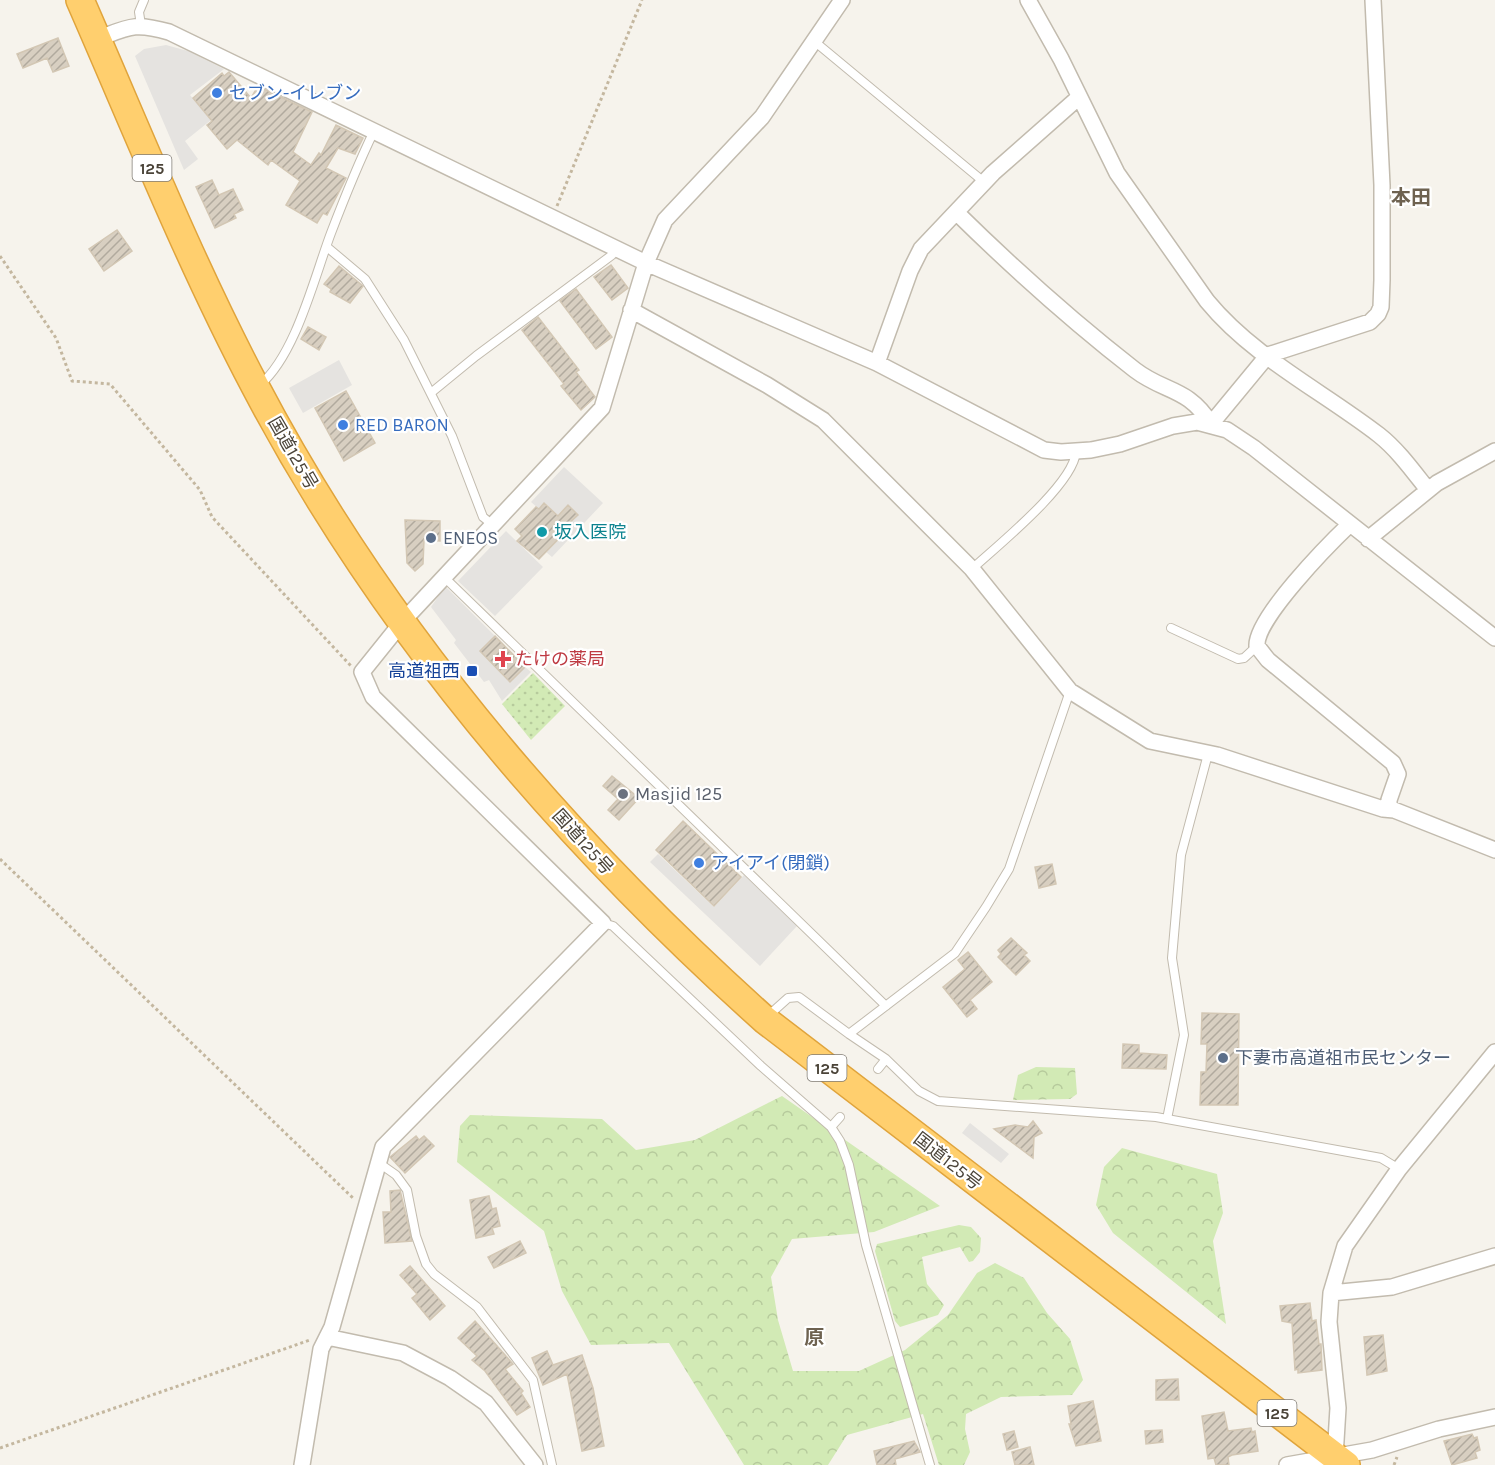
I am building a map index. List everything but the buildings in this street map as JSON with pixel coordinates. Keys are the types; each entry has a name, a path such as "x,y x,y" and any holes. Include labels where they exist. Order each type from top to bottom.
{"highway":[{"name":"国道125号","path":"80,0 180,232 256,388 347,542 403,621 498,746 598,859 693,955 765,1020 1340,1461"}],"street":[{"path":"302,1465 321,1349 327,1337 366,1210 383,1147 603,923 373,697 362,672 403,621 603,408 646,263 670,212 747,135 842,0"},
{"path":"1211,424 1268,355 1370,322 1381,307 1382,185 1373,0"},
{"path":"1034,3 1078,98 1117,173 1203,295 1221,317 1268,355 1379,435 1408,464 1428,490"},
{"path":"97,39 141,25 189,41 616,249 877,363 1044,450 1076,452 1120,444 1186,423 1211,424 1227,430 1254,448 1495,638"},
{"path":"877,363 915,259 984,182 1078,98"},
{"path":"956,212 1090,334 1143,375 1184,394 1200,407 1211,424"},
{"path":"631,310 767,385 823,420 972,569 1070,691 1150,741 1208,754 1389,809 1495,850"},
{"path":"1368,539 1428,490 1495,451"},
{"path":"1350,524 1303,573 1261,632 1257,646 1268,660 1393,763 1398,774 1389,800 1389,809"},
{"path":"1340,1461 1338,1408 1329,1323 1331,1293 1345,1246 1399,1169 1495,1052"},
{"path":"1331,1293 1392,1287 1495,1256"},
{"path":"327,1337 403,1353 450,1378 486,1403 535,1465"},
{"path":"1287,1465 1340,1461 1439,1429 1495,1417"}],"lane":[{"path":"141,25 139,12 144,0"},
{"path":"814,41 984,182"},
{"path":"256,388 275,372 321,267 374,131"},
{"path":"327,247 365,279 404,340 452,436 483,517 493,525"},
{"path":"432,393 476,356 612,255 616,249"},
{"path":"972,569 1056,489 1074,465 1076,452"},
{"path":"444,578 886,1006"},
{"path":"1171,628 1238,659 1244,658 1257,646"},
{"path":"849,1034 956,953 1009,870 1070,691"},
{"path":"1167,1119 1184,1035 1172,958 1181,855 1208,754"},
{"path":"603,923 614,926 761,1066 831,1127 849,1165 866,1245 930,1465"},
{"path":"765,1020 782,1002 793,996 799,997 886,1059 919,1090 938,1101 1167,1119 1381,1158 1399,1169"},
{"path":"878,1069 886,1059"},
{"path":"831,1127 840,1117"},
{"path":"379,1163 396,1175 407,1190 416,1236 426,1264 477,1307 533,1380 552,1465"}],"path":[{"path":"552,218 642,0"},
{"path":"0,256 56,338 72,381 110,384 200,490 212,517 350,666 362,672"},
{"path":"0,859 366,1210"},
{"path":"0,1448 313,1339 327,1337"}],"green space":[{"path":"533,673 565,706 531,740 502,704"},
{"path":"1036,1067 1075,1068 1077,1094 1070,1099 1013,1100 1018,1075"},
{"path":"782,1096 940,1206 874,1232 792,1239 771,1277 778,1320 793,1371 859,1371 905,1350 948,1315 977,1273 995,1263 1024,1278 1047,1313 1070,1339 1083,1380 1072,1395 1001,1397 966,1414 965,1429 970,1452 964,1465 939,1465 923,1414 847,1435 828,1465 744,1465 669,1343 591,1345 562,1291 544,1231 457,1162 460,1126 470,1115 602,1119 636,1150 695,1140"},
{"path":"1122,1148 1217,1174 1223,1213 1213,1241 1226,1324 1113,1233 1096,1205 1104,1167"},
{"path":"959,1225 971,1227 981,1238 980,1252 973,1261 969,1262 960,1247 922,1257 927,1284 944,1305 938,1315 900,1327 895,1321 875,1251 877,1244"}],"shaded area":[{"path":"166,45 188,51 224,69 190,95 211,120 185,141 198,159 184,170 135,56 144,49"},
{"path":"339,360 352,385 303,413 289,388"},
{"path":"564,467 603,503 552,557 546,552 570,527 545,503 539,509 531,502"},
{"path":"506,531 543,567 495,616 458,581"},
{"path":"444,588 447,588 495,636 510,681 525,667 531,672 502,701 489,680 484,682 454,643 456,640 431,607"},
{"path":"658,854 714,907 744,875 797,926 760,966 650,862"},
{"path":"970,1123 1009,1154 1001,1163 962,1133"}],"place":[{"name":"セブン-イレブン","path":"217,93"},
{"name":"RED BARON","path":"343,425"},
{"name":"坂入医院","path":"542,532"},
{"name":"ENEOS","path":"431,538"},
{"name":"たけの薬局","path":"503,659"},
{"name":"高道祖西","path":"472,671"},
{"name":"Masjid 125","path":"623,794"},
{"name":"アイアイ(閉鎖)","path":"699,863"},
{"name":"下妻市高道祖市民センター","path":"1223,1058"}],"district":[{"name":"本田","path":"1411,197"},
{"name":"原","path":"814,1337"}]}
